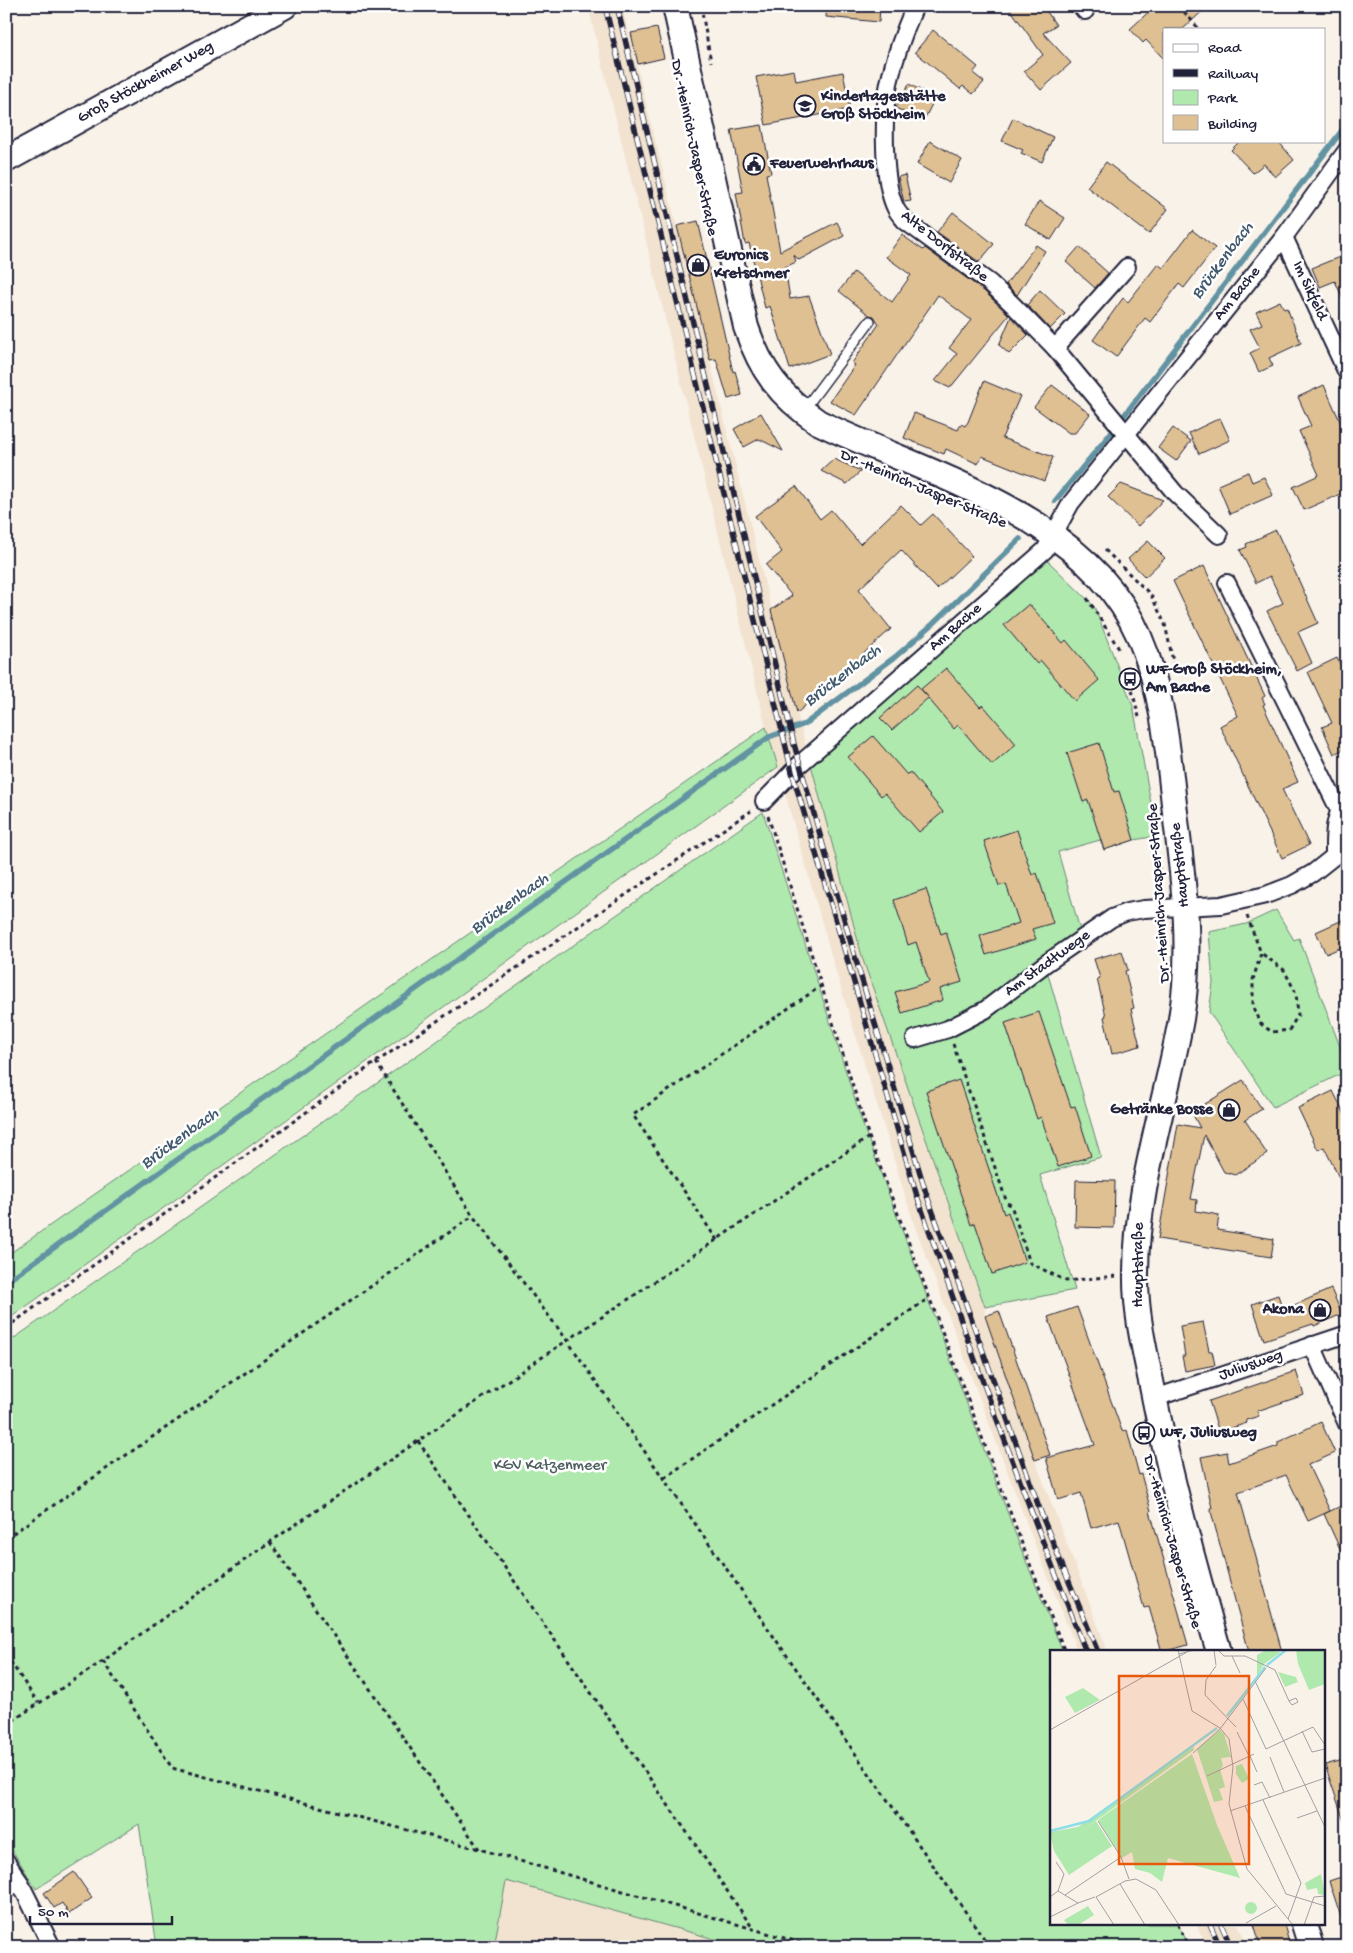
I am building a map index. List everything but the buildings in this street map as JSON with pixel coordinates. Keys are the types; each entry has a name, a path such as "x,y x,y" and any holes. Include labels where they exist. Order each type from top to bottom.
{"street":[{"name":"Groß Stöckheimer Weg","path":"6,160 285,6"},
{"name":"Hauptstraße","path":"675,6 746,328 754,351 774,385 803,412 818,422 850,438 980,494 1053,536 1106,583 1130,618 1146,654 1166,730 1188,940 1185,992 1180,1022 1139,1216 1136,1276 1140,1329 1155,1398"},
{"name":"Alte Dorfstraße","path":"915,6 900,41 888,84 885,134 887,178 896,210 905,221 990,283 1055,348 1126,435"},
{"name":"Am Bache","path":"764,802 800,764 1045,550 1071,503 1284,237 1347,150"},
{"name":"Im Sikfeld","path":"1284,237 1347,373"},
{"path":"1055,348 1127,267"},
{"path":"1126,435 1175,493 1219,535"},
{"path":"1227,582 1343,805 1335,830 1341,850"},
{"name":"Am Stadtwege","path":"914,1039 948,1029 985,1010 1052,959 1112,918 1127,912 1159,908 1242,902 1292,885 1313,873 1341,850"},
{"name":"Juliusweg","path":"1155,1398 1347,1334"},
{"path":"1312,1345 1347,1424"},
{"name":"Dr.-Heinrich-Jasper-Straße","path":"1155,1398 1177,1501 1218,1650"},
{"path":"6,1861 13,1886 52,1947"},
{"path":"1305,1926 1312,1947"}],"lane":[{"path":"803,412 870,322"}],"path":[{"path":"701,6 713,72"},
{"path":"1179,6 1199,28"},
{"path":"1100,546 1151,595 1165,624 1175,673"},
{"path":"1083,593 1123,655"},
{"path":"1125,663 1140,723"},
{"path":"6,1328 376,1062 764,802 869,1137 1064,1650"},
{"name":"Dr.-Heinrich-Jasper-Straße","path":"1159,859 1157,892 1159,908"},
{"path":"1242,902 1260,953 1253,980 1253,1004 1260,1024 1272,1032 1289,1030 1298,1015 1296,993 1284,970 1260,953"},
{"path":"717,1240 633,1115 821,986"},
{"path":"948,1029 1007,1203 1011,1205 1030,1263 1066,1281 1136,1276"},
{"path":"376,1062 474,1216 567,1340 990,1947"},
{"path":"6,1725 102,1661 418,1440 869,1137"},
{"path":"6,1538 474,1216"},
{"path":"664,1478 929,1298"},
{"path":"418,1440 754,1930"},
{"path":"270,1542 479,1849"},
{"path":"6,1655 38,1704"},
{"path":"102,1661 172,1768 479,1849 815,1947"},
{"path":"1179,1926 1188,1947"}],"shaded area":[{"path":"588,6 622,6 797,713 863,960 985,1307 985,1316 1035,1460 1107,1650 1077,1650 1030,1532 914,1224 836,972 766,727"},
{"path":"190,1793 743,1947 157,1947"},
{"path":"1197,1926 1239,1926 1248,1947 1207,1947"}],"green space":[{"path":"1048,561 1094,606 1133,706 1157,836 1134,840 1104,850 1100,840 1058,852 1082,937 1045,964 1101,1157 1040,1175 1075,1290 985,1307 863,960 809,757"},
{"path":"766,727 778,767 6,1321 6,1256"},
{"name":"KGV Katzenmeer","path":"763,812 864,1128 1020,1546 1062,1650 1050,1650 1050,1926 1179,1926 1188,1947 743,1947 506,1881 494,1947 157,1947 139,1824 36,1889 6,1840 6,1344"},
{"path":"1276,910 1294,940 1299,938 1347,1065 1347,1071 1273,1107 1209,1012 1213,983 1209,932 1246,924"}],"waterway":[{"name":"Brückenbach","path":"1123,417 1347,124"},
{"name":"Brückenbach","path":"1055,501 1114,429"},
{"name":"Brückenbach","path":"6,1282 769,737 805,724 895,657 933,624 1020,539"}],"railway":[{"path":"605,6 792,772 917,1196 976,1363 1085,1650"},
{"path":"617,6 794,744 855,957 926,1193 1044,1521 1097,1650"},
{"path":"1211,1926 1220,1947"},
{"path":"1222,1926 1231,1947"}],"place":[{"name":"Kindertagesstätte Groß Stöckheim","path":"805,106"},
{"name":"Feuerwehrhaus","path":"754,164"},
{"name":"Euronics Kretschmer","path":"698,265"},
{"name":"WF-Groß Stöckheim, Am Bache","path":"1130,679"},
{"name":"Getränke Bosse","path":"1229,1110"},
{"name":"Akona","path":"1320,1310"},
{"name":"WF, Juliusweg","path":"1144,1433"}]}
